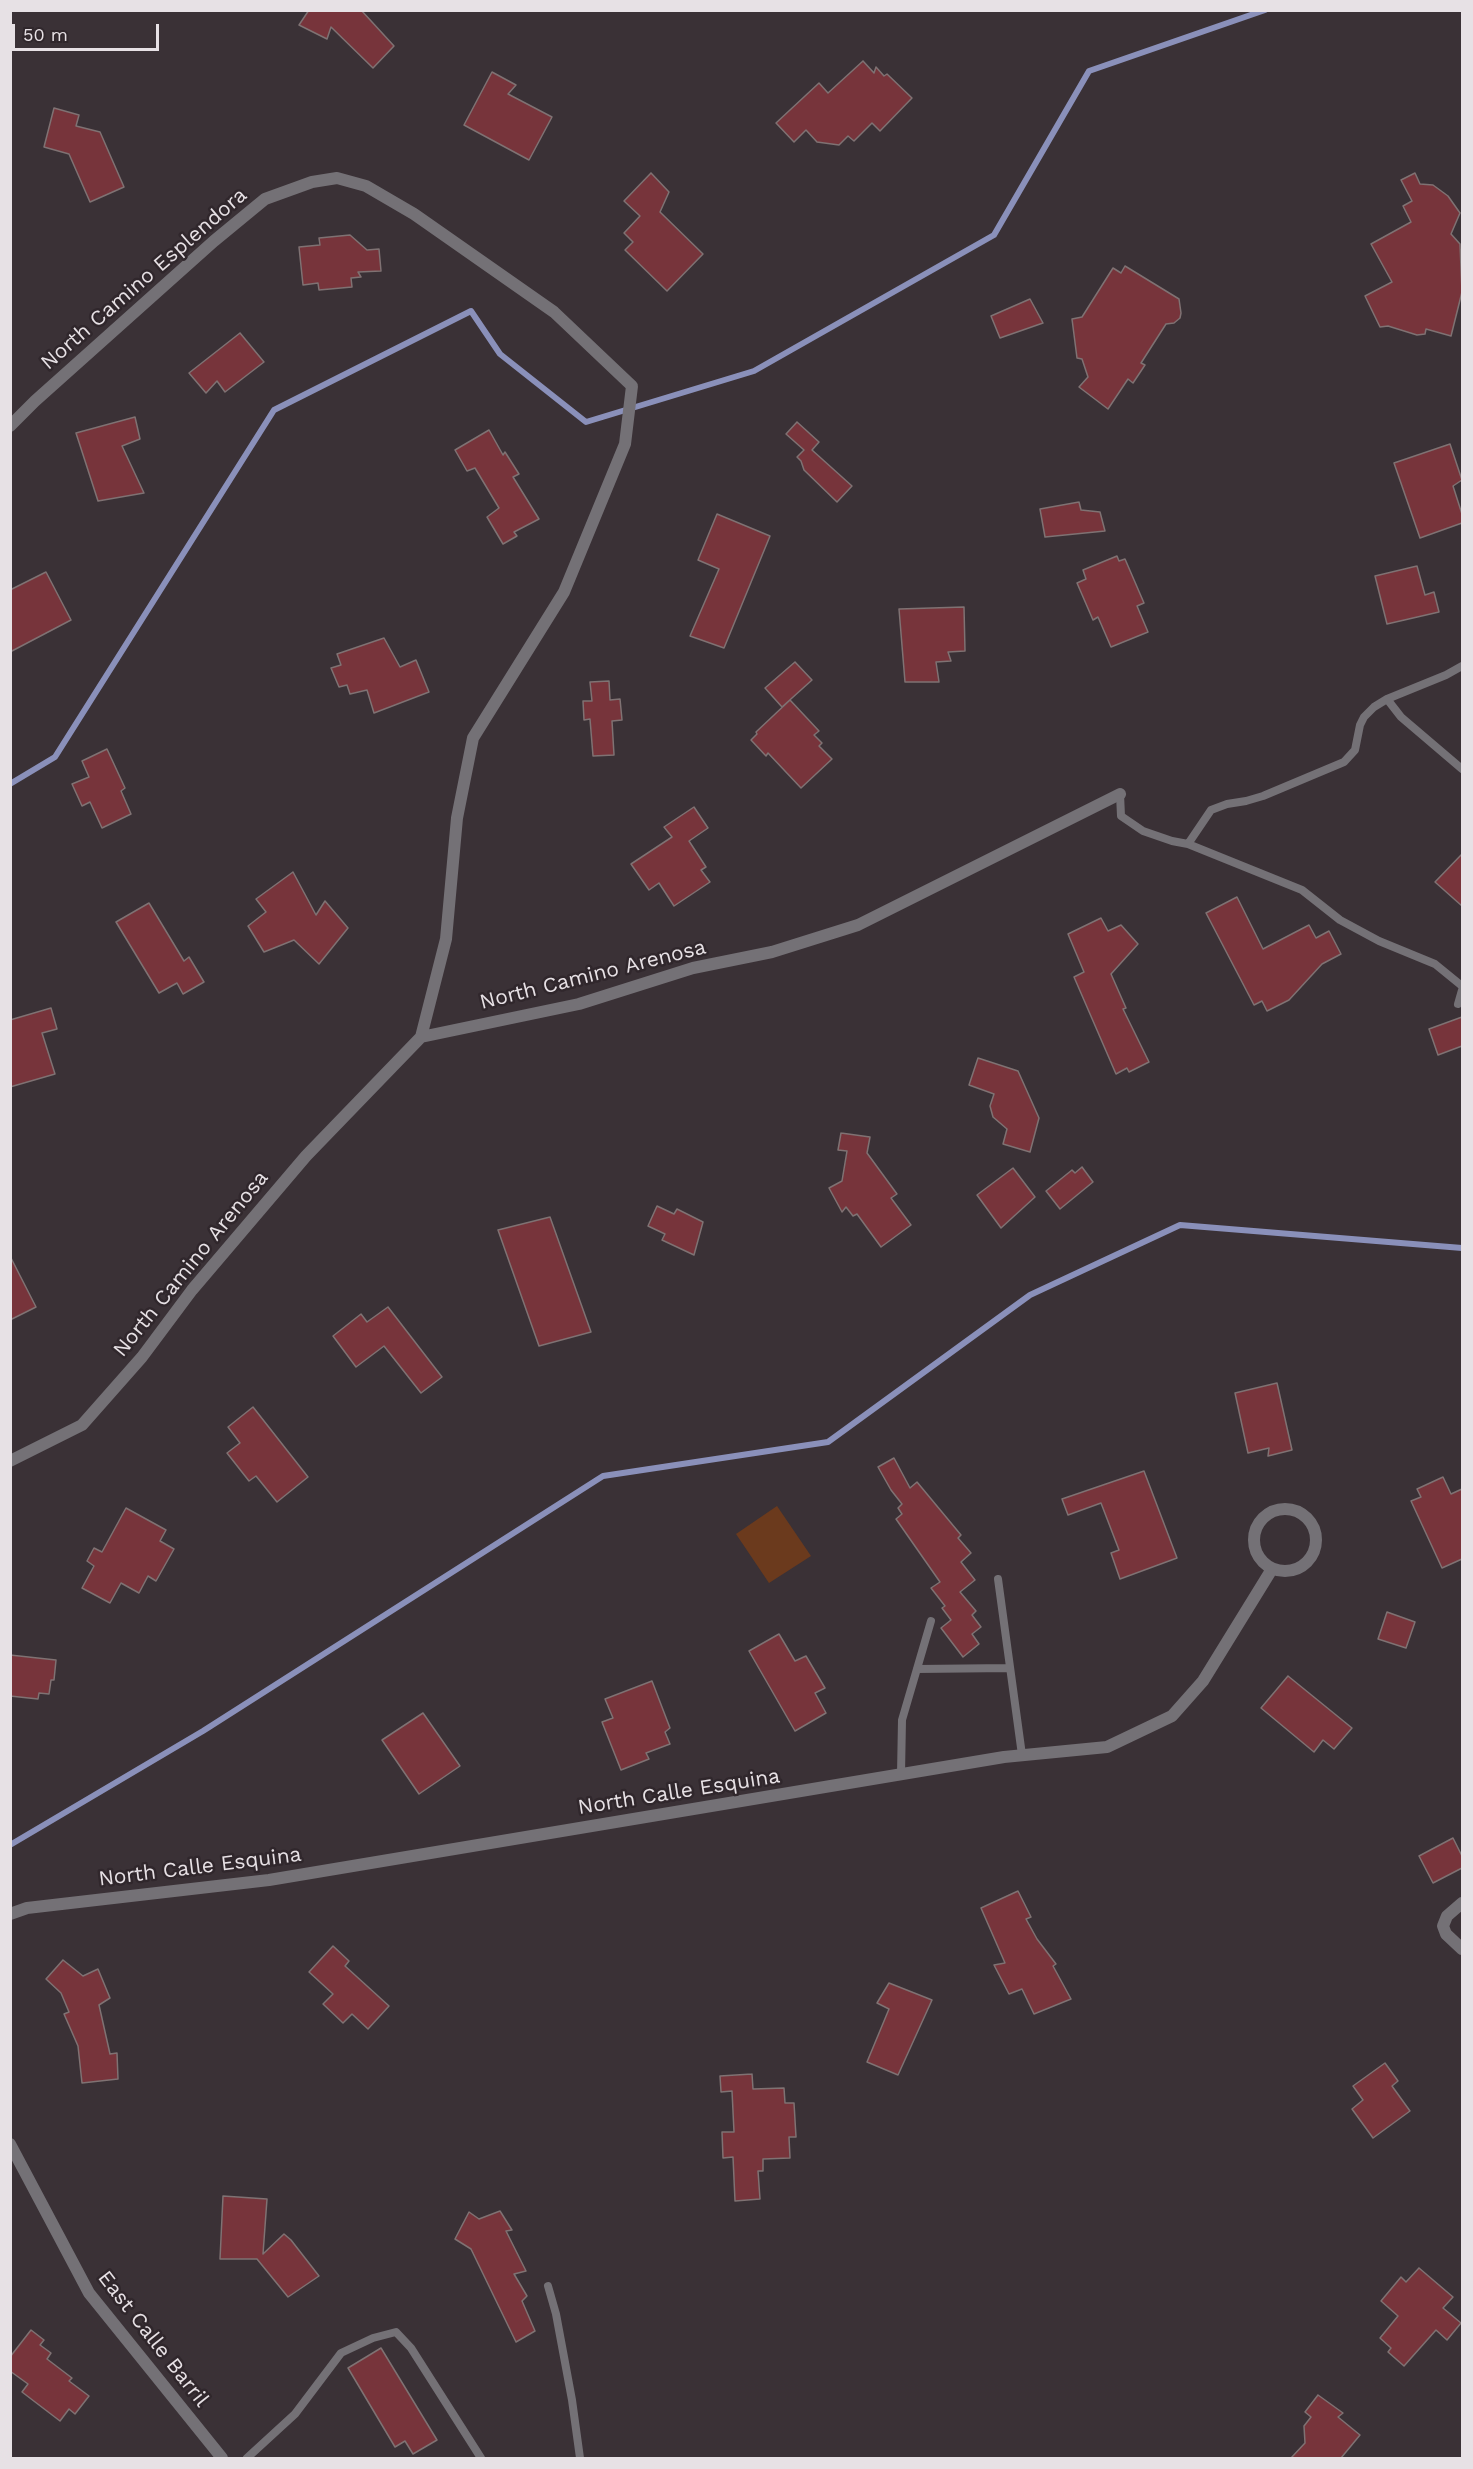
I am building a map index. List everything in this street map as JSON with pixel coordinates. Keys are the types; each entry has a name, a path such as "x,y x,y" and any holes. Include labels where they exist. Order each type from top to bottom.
{"street":[{"name":"North Camino Esplendora","path":"10,426 196,257 265,199 312,182 337,178 366,186 414,214 554,312 632,386 625,444 564,591 473,738 457,818 446,939 421,1037"},
{"name":"North Camino Arenosa","path":"10,1461 82,1425 142,1357 192,1290 306,1155 421,1037 579,1004 693,968 772,952 858,925 1120,794"},
{"path":"1290,1509 1308,1519 1314,1528 1315,1549 1311,1559 1293,1571 1282,1572 1272,1569 1257,1556 1254,1536 1257,1526 1271,1512 1290,1509"},
{"name":"North Calle Esquina","path":"10,1914 27,1908 269,1880 902,1774 1022,1755 1107,1747 1172,1716 1203,1681 1272,1569"},
{"path":"1462,1903 1448,1916 1443,1926 1446,1934 1462,1949"},
{"name":"East Calle Barril","path":"10,2144 88,2293 222,2458"}],"lane":[{"path":"1188,844 1211,810 1263,796 1344,762 1355,750 1364,717 1374,707 1462,666"},
{"path":"1387,699 1401,717 1462,770"},
{"path":"1120,794 1121,816 1143,831 1188,844 1302,890 1340,920 1379,941 1435,964 1462,988 1458,1004"},
{"path":"998,1579 1022,1755"},
{"path":"902,1774 902,1720 931,1621"},
{"path":"917,1669 1010,1668"},
{"path":"548,2286 556,2314 572,2400 580,2458"},
{"path":"247,2458 295,2414 341,2353 373,2338 396,2332 411,2348 481,2458"}],"shaded area":[{"path":"777,1506 811,1556 769,1583 736,1534"}],"building":[{"path":"309,10 361,10 394,46 373,68 331,27 327,39 299,25"},
{"path":"863,61 874,73 876,67 884,76 887,74 912,98 880,131 872,123 854,141 848,136 839,145 817,142 806,130 794,142 776,123 819,83 828,93"},
{"path":"492,72 516,85 508,94 552,117 529,160 464,125"},
{"path":"54,108 79,115 76,126 100,132 124,187 90,202 69,154 44,147"},
{"path":"651,173 669,192 660,212 703,254 667,291 625,250 633,242 624,233 640,216 624,201"},
{"path":"1415,173 1420,184 1433,185 1448,196 1460,213 1451,234 1460,244 1462,292 1451,336 1426,329 1425,334 1417,335 1388,326 1380,327 1365,296 1392,282 1371,244 1411,222 1403,206 1412,201 1401,180"},
{"path":"350,235 367,250 379,249 381,271 358,272 361,277 351,278 352,287 319,290 318,283 303,285 299,247 320,245 319,238"},
{"path":"1125,266 1179,299 1181,313 1180,318 1174,323 1166,324 1141,363 1145,365 1133,383 1128,379 1108,409 1079,387 1088,377 1082,359 1077,358 1072,319 1082,317 1113,268 1121,273"},
{"path":"1030,299 1043,323 1000,338 991,316"},
{"path":"240,333 264,362 225,392 217,381 206,393 189,373"},
{"path":"135,417 140,439 122,446 144,493 98,501 76,433"},
{"path":"797,422 819,442 812,450 852,486 837,502 804,470 797,457 804,450 786,434"},
{"path":"489,430 503,455 505,452 519,474 513,477 539,519 514,532 517,536 503,544 487,517 499,508 475,468 467,471 455,450"},
{"path":"1450,444 1462,480 1453,486 1462,514 1462,523 1420,538 1394,463"},
{"path":"1079,502 1081,510 1100,512 1105,531 1045,537 1040,509"},
{"path":"717,514 770,536 724,648 690,636 719,569 698,560"},
{"path":"1117,556 1119,561 1125,559 1144,603 1137,606 1148,632 1111,647 1098,617 1093,620 1077,583 1086,579 1083,570"},
{"path":"1417,566 1425,595 1434,592 1439,612 1387,624 1375,576"},
{"path":"46,572 71,620 10,652 10,590"},
{"path":"964,607 965,651 948,652 951,661 936,662 939,682 905,682 899,609"},
{"path":"384,638 400,667 416,660 429,692 374,713 367,690 350,694 347,685 339,687 331,668 341,665 337,654"},
{"path":"795,662 812,680 782,707 765,688"},
{"path":"609,681 610,700 620,699 622,720 612,721 614,755 593,756 590,719 584,720 583,701 592,701 590,682"},
{"path":"790,700 819,731 814,735 822,743 819,746 832,759 801,788 768,753 766,756 751,740 757,734 756,732"},
{"path":"107,749 125,788 121,791 131,814 102,828 90,802 82,806 72,784 89,777 82,761"},
{"path":"694,807 708,828 689,841 706,867 701,870 710,882 674,906 659,883 649,890 631,864 672,837 664,827"},
{"path":"1462,854 1462,906 1435,882"},
{"path":"293,872 316,915 325,901 348,928 319,964 294,940 264,952 248,926 266,912 256,899"},
{"path":"1237,897 1263,949 1309,925 1316,938 1329,931 1341,954 1322,964 1289,1000 1267,1011 1262,1001 1254,1005 1206,913"},
{"path":"149,903 184,961 189,957 204,982 183,994 177,983 159,993 116,922"},
{"path":"1101,918 1108,931 1121,925 1138,944 1111,974 1126,1008 1123,1009 1149,1062 1129,1072 1127,1068 1116,1074 1074,977 1084,972 1068,934"},
{"path":"51,1008 57,1029 42,1033 55,1074 10,1087 10,1020"},
{"path":"1462,1017 1462,1046 1438,1055 1429,1029"},
{"path":"978,1058 1018,1071 1039,1118 1030,1152 1003,1144 1007,1129 993,1117 990,1106 994,1094 969,1085"},
{"path":"841,1133 870,1137 867,1153 897,1194 891,1198 911,1225 881,1247 857,1214 853,1216 846,1207 842,1212 829,1188 842,1181 847,1151 838,1150"},
{"path":"1082,1167 1093,1182 1060,1209 1046,1191 1072,1170 1075,1173"},
{"path":"1013,1168 1035,1197 1001,1228 977,1195"},
{"path":"657,1206 674,1214 677,1209 703,1222 694,1255 662,1240 665,1234 648,1226"},
{"path":"550,1217 591,1332 539,1346 498,1230"},
{"path":"10,1256 36,1307 10,1320"},
{"path":"388,1307 442,1377 421,1393 384,1346 356,1367 333,1336 361,1314 367,1322"},
{"path":"1277,1383 1292,1450 1268,1456 1269,1448 1248,1453 1235,1393"},
{"path":"253,1407 308,1477 277,1502 256,1476 249,1481 227,1453 240,1443 228,1427"},
{"path":"894,1458 910,1488 917,1482 961,1535 958,1538 971,1553 961,1562 975,1580 960,1592 976,1611 972,1615 981,1627 972,1634 979,1644 963,1657 941,1628 951,1620 942,1608 945,1606 931,1588 940,1582 896,1519 902,1514 898,1508 902,1504 878,1467"},
{"path":"1144,1471 1177,1558 1120,1579 1111,1553 1119,1550 1101,1503 1068,1515 1062,1499"},
{"path":"1443,1477 1451,1494 1462,1489 1462,1559 1442,1568 1411,1501 1421,1497 1417,1489"},
{"path":"126,1508 166,1530 160,1541 174,1549 156,1581 148,1576 139,1593 121,1583 110,1603 82,1588 94,1566 87,1561 94,1548 102,1552"},
{"path":"1387,1612 1415,1622 1406,1648 1378,1639"},
{"path":"779,1634 795,1661 806,1656 825,1688 815,1693 826,1713 795,1731 749,1651"},
{"path":"10,1655 56,1660 54,1680 51,1680 49,1694 39,1693 38,1699 10,1696"},
{"path":"1288,1676 1352,1728 1334,1749 1323,1740 1314,1752 1261,1708"},
{"path":"652,1681 670,1728 665,1732 670,1744 646,1753 649,1759 621,1770 602,1722 613,1718 605,1699"},
{"path":"423,1713 460,1766 419,1794 382,1740"},
{"path":"1453,1838 1462,1856 1462,1868 1433,1883 1419,1856"},
{"path":"1018,1891 1031,1917 1026,1919 1037,1939 1056,1964 1053,1966 1071,1999 1034,2014 1022,1989 1009,1994 994,1965 1005,1963 981,1908"},
{"path":"333,1946 349,1961 345,1966 389,2006 368,2029 352,2014 343,2023 323,2004 333,1994 309,1972"},
{"path":"63,1960 83,1976 98,1969 110,1998 99,2005 110,2054 117,2053 118,2079 82,2083 78,2046 64,2014 69,2012 61,1993 46,1979"},
{"path":"889,1983 932,2000 898,2075 867,2062 889,2009 877,2003"},
{"path":"1385,2063 1398,2081 1392,2086 1410,2111 1373,2138 1352,2109 1363,2100 1353,2086"},
{"path":"752,2074 753,2089 784,2088 785,2103 794,2103 796,2137 789,2137 790,2158 763,2159 763,2171 758,2171 760,2199 735,2201 733,2157 723,2158 722,2132 734,2132 732,2091 721,2092 720,2076"},
{"path":"223,2196 267,2199 263,2254 284,2234 319,2276 288,2297 257,2259 220,2259"},
{"path":"500,2211 512,2230 506,2231 526,2271 514,2274 527,2296 522,2301 535,2331 516,2342 471,2249 455,2239 469,2212 479,2219"},
{"path":"1419,2268 1453,2297 1443,2308 1461,2323 1447,2340 1436,2330 1404,2366 1388,2352 1391,2348 1380,2338 1398,2316 1381,2301 1401,2277 1406,2282"},
{"path":"31,2330 44,2340 40,2345 51,2353 47,2359 72,2378 69,2381 89,2396 75,2414 69,2409 60,2421 22,2392 28,2384 10,2371 10,2357"},
{"path":"381,2348 437,2440 413,2454 405,2441 395,2447 348,2368"},
{"path":"1318,2395 1343,2413 1338,2417 1360,2435 1341,2458 1291,2458 1305,2443 1304,2426 1311,2417 1305,2412"}],"waterway":[{"path":"10,784 55,757 274,410 471,311 500,354 586,422 754,371 994,235 1089,71 1265,10"},
{"path":"10,1845 203,1731 603,1476 828,1442 1030,1295 1180,1225 1462,1248"}]}
